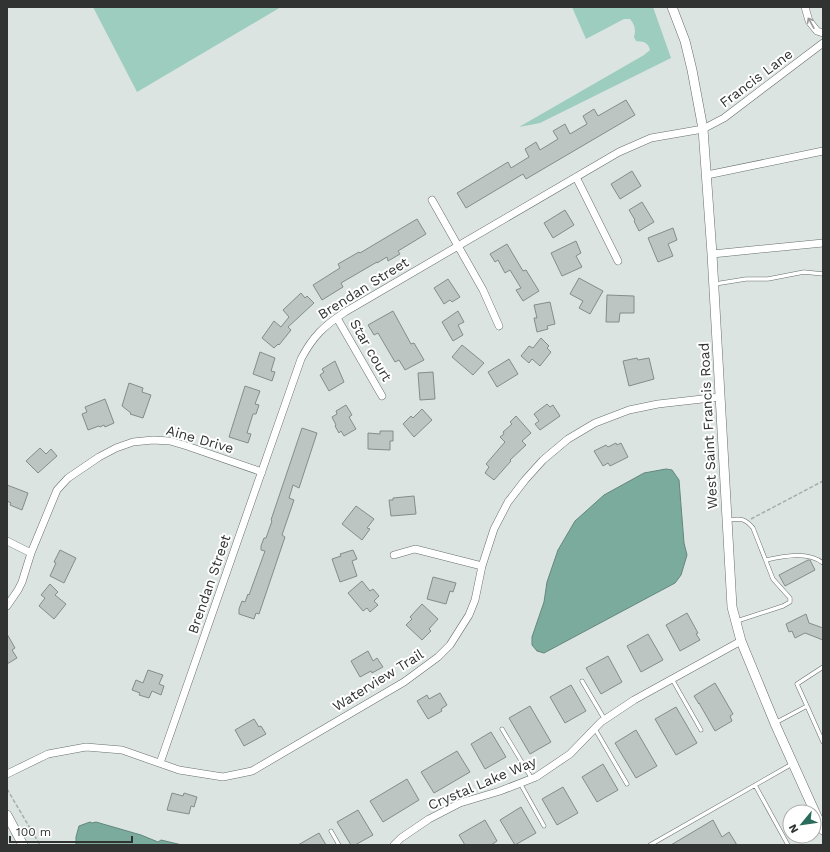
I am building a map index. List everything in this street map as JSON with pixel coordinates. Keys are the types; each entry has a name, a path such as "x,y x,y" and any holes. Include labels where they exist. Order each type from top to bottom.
{"street":[{"name":"West Saint Francis Road","path":"672,7 685,41 703,129 714,284 732,607 741,641 775,723 823,830"},
{"path":"805,7 809,21 817,31 823,33"},
{"name":"Francis Lane","path":"703,129 724,118 823,43"},
{"name":"Brendan Street","path":"160,763 301,359 320,330 336,318 619,152 650,138 703,129"},
{"path":"707,175 823,151"},
{"path":"576,177 618,261"},
{"path":"432,200 483,290 499,326"},
{"path":"712,254 823,243"},
{"name":"Star court","path":"336,318 382,396"},
{"name":"Waterview Trail","path":"7,774 48,754 86,747 122,750 179,770 223,777 252,771 404,682 438,657 450,645 469,615 475,600 482,566 494,529 508,502 543,460 568,439 596,423 629,410 658,404 720,397"},
{"name":"Aine Drive","path":"7,606 18,590 31,553 57,490 80,468 99,457 124,445 144,440 170,441 262,472"},
{"path":"7,541 31,553"},
{"path":"394,555 415,549 482,566"},
{"name":"Crystal Lake Way","path":"394,845 401,838 429,819 460,803 500,791 532,779 570,754 605,720 634,700 741,641"},
{"path":"7,815 24,845"}],"lane":[{"path":"714,284 746,279 768,279 804,272 823,274"},
{"path":"727,520 743,519 748,521 753,528 774,579 788,595 790,602 783,606 736,621"},
{"path":"766,560 782,556 808,556 818,559 823,563"},
{"path":"823,668 797,684 823,742"},
{"path":"672,679 701,730"},
{"path":"582,682 605,720"},
{"path":"775,723 807,706"},
{"path":"502,729 532,779"},
{"path":"595,729 628,784"},
{"path":"650,845 793,763"},
{"path":"520,783 544,826"},
{"path":"755,785 788,845"},
{"path":"331,831 339,845"}],"path":[{"path":"748,521 823,481"},
{"path":"7,789 40,845"}],"shaded area":[{"path":"93,7 281,7 137,92"},
{"path":"572,7 653,7 671,58 540,123 519,127 644,55 650,50 648,45 644,42 636,41 634,37 635,28 630,19 624,19 586,39"},
{"path":"666,469 672,470 679,480 684,543 687,555 681,575 675,583 544,653 537,651 532,645 532,637 544,602 547,582 558,550 575,521 604,495 644,473"},
{"path":"90,822 96,822 141,835 158,842 161,840 182,845 76,845 76,837 79,826"}],"building":[{"path":"626,100 635,115 526,179 523,174 466,208 457,193 508,162 511,168 529,157 525,149 536,142 540,150 558,139 553,131 565,124 570,134 587,124 583,116 594,109 598,116"},
{"path":"632,171 641,186 620,199 611,184"},
{"path":"642,202 654,222 639,231 629,210"},
{"path":"565,210 574,225 553,238 544,223"},
{"path":"417,219 426,234 398,251 400,254 388,261 387,257 341,283 343,287 322,300 313,285 340,268 338,264 359,252 360,253"},
{"path":"673,228 677,240 668,244 673,256 658,262 648,238"},
{"path":"576,241 581,253 576,256 582,267 562,276 551,253"},
{"path":"507,244 523,271 526,270 539,291 523,301 516,290 521,288 510,270 505,273 498,260 495,262 490,254"},
{"path":"579,278 603,291 590,314 579,308 583,301 570,294"},
{"path":"448,279 460,297 452,302 450,300 444,304 434,288"},
{"path":"301,293 305,298 307,296 314,303 288,327 291,330 279,345 278,344 274,348 262,338 274,321 281,327 289,317 283,310"},
{"path":"607,295 634,296 634,313 620,313 619,322 606,322"},
{"path":"550,302 555,324 547,326 548,329 537,332 534,318 537,318 534,305"},
{"path":"393,311 411,344 414,343 424,360 405,370 399,360 395,362 378,333 374,335 368,325"},
{"path":"458,311 464,322 458,325 463,335 453,341 442,322"},
{"path":"541,338 549,346 547,348 551,352 540,366 532,359 529,363 521,356 529,346 533,348"},
{"path":"462,345 484,363 473,375 452,357"},
{"path":"260,352 275,358 271,371 275,372 272,381 253,374"},
{"path":"637,358 638,360 649,358 654,379 629,386 623,361"},
{"path":"509,359 518,374 497,387 488,372"},
{"path":"335,361 344,382 329,391 320,375 324,372 322,369"},
{"path":"433,372 435,399 420,400 418,373"},
{"path":"129,383 143,388 142,392 151,395 143,418 130,414 131,413 122,406"},
{"path":"245,386 260,391 255,404 259,405 256,414 253,414 247,433 251,434 248,443 229,437"},
{"path":"105,399 114,423 105,427 104,425 88,430 82,414 87,412 85,407"},
{"path":"547,404 550,407 553,405 560,416 540,430 535,424 539,421 534,414"},
{"path":"346,405 352,415 349,417 356,429 344,436 341,431 339,433 332,417 337,414 336,411"},
{"path":"422,409 432,420 414,437 403,424 411,416 413,418"},
{"path":"516,416 531,433 522,441 526,445 510,460 511,461 494,480 485,473 489,467 486,464 505,442 500,437 512,424 510,422"},
{"path":"302,428 317,433 299,488 293,485 289,498 294,500 282,535 285,537 259,614 256,613 254,619 239,614 239,609 242,601 245,602 248,594 249,595 265,551 261,550 261,546 264,538 266,538 272,521 271,520"},
{"path":"380,431 393,431 393,441 390,441 390,450 368,449 368,433 380,434"},
{"path":"616,443 617,445 621,443 628,457 610,466 608,463 603,466 594,451 606,445 608,447"},
{"path":"40,448 46,454 51,449 57,456 38,473 26,461"},
{"path":"7,485 28,493 22,510 10,505 11,503 7,501"},
{"path":"414,496 416,514 391,516 389,500 393,500 393,498"},
{"path":"356,506 374,519 367,528 370,529 362,540 342,524"},
{"path":"60,550 76,558 64,583 50,576 56,563 54,562"},
{"path":"353,550 357,559 352,561 357,576 340,582 332,559 341,556 340,554"},
{"path":"810,560 815,570 785,586 779,575"},
{"path":"433,577 456,583 453,592 450,591 446,604 427,599"},
{"path":"362,581 370,591 373,589 379,596 374,601 378,605 370,612 367,608 363,611 348,593"},
{"path":"50,584 58,592 55,595 66,604 54,619 39,606 45,598 41,595"},
{"path":"422,604 438,619 429,629 431,631 422,640 406,625 412,619 410,617"},
{"path":"687,613 698,633 696,634 700,640 680,651 666,625"},
{"path":"806,614 809,623 823,628 823,640 805,633 795,638 792,631 789,632 786,624"},
{"path":"7,634 15,648 12,650 17,658 7,664"},
{"path":"648,634 663,660 641,672 627,646"},
{"path":"368,651 373,661 377,658 383,667 360,677 351,661"},
{"path":"608,656 622,682 601,694 586,668"},
{"path":"148,670 163,675 159,684 164,686 161,695 152,691 149,698 139,695 140,693 132,690 136,680 143,683"},
{"path":"715,683 733,714 730,716 732,721 715,731 694,696"},
{"path":"571,685 586,711 565,723 550,697"},
{"path":"440,693 447,705 441,709 442,711 428,719 417,701 427,695 429,699"},
{"path":"530,706 551,742 530,754 509,718"},
{"path":"676,707 697,743 676,755 655,719"},
{"path":"254,719 266,734 244,746 235,730"},
{"path":"636,730 657,766 636,778 615,743"},
{"path":"491,732 506,757 485,769 471,744"},
{"path":"457,751 470,772 434,793 421,772"},
{"path":"603,764 618,790 597,802 582,777"},
{"path":"407,779 419,800 383,822 370,801"},
{"path":"563,787 578,813 557,825 542,799"},
{"path":"172,793 183,796 184,793 197,797 194,807 191,806 189,814 167,810"},
{"path":"521,807 536,833 515,845 500,820"},
{"path":"358,810 373,835 355,845 351,845 337,822"},
{"path":"485,820 497,841 491,845 465,845 459,835"},
{"path":"713,820 722,837 729,832 737,845 671,845"},
{"path":"319,833 326,845 298,845"}]}
